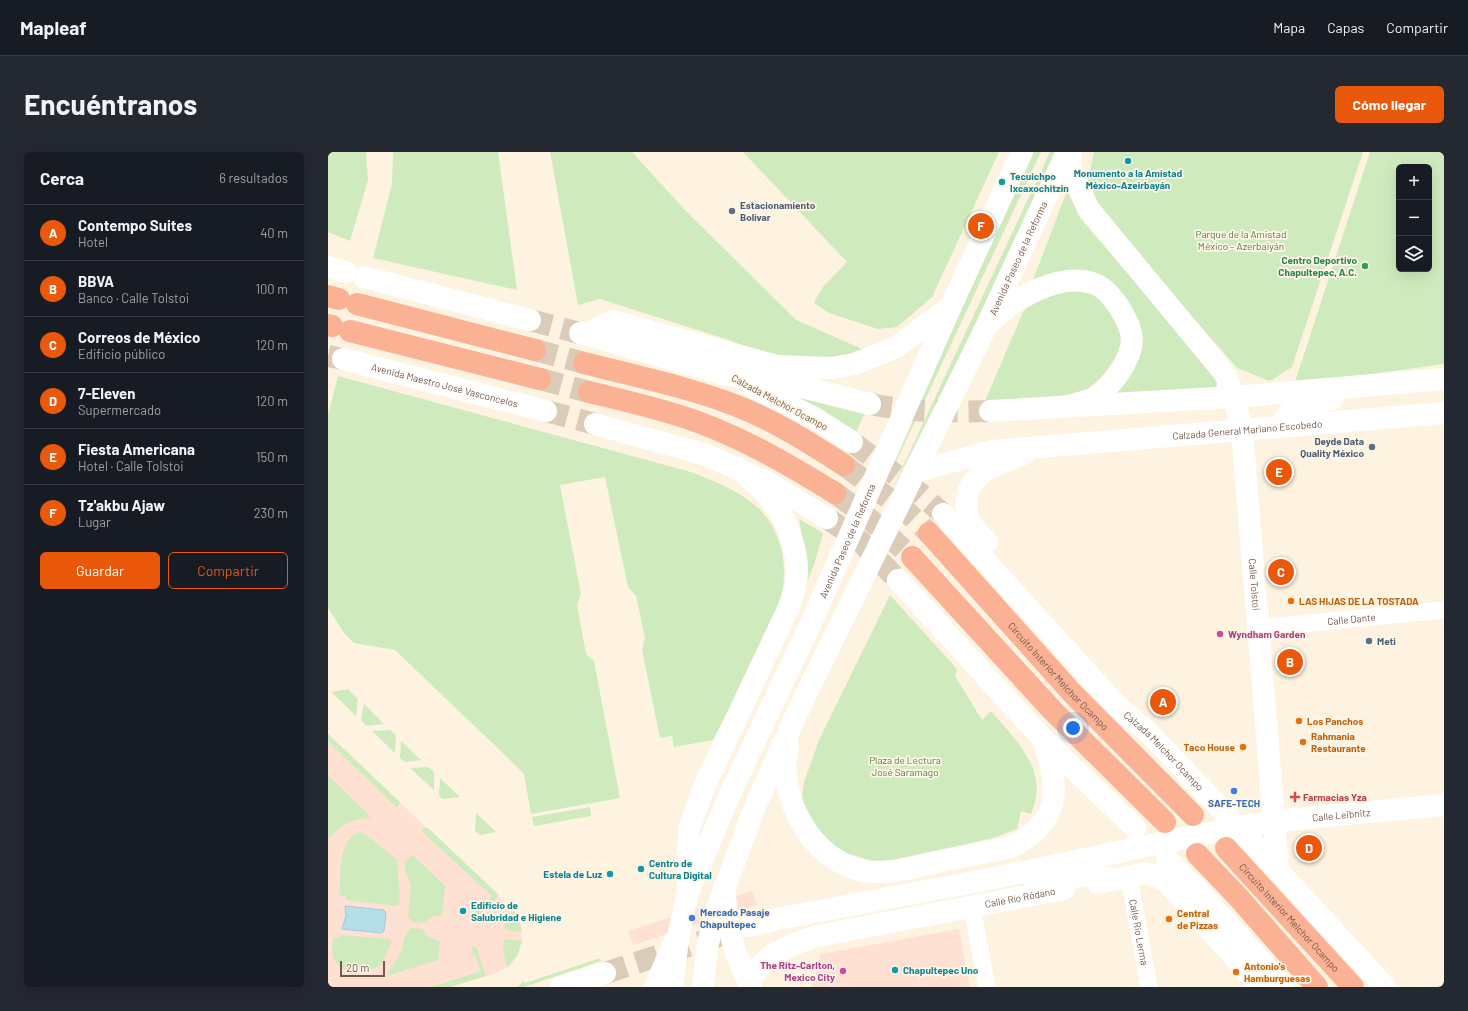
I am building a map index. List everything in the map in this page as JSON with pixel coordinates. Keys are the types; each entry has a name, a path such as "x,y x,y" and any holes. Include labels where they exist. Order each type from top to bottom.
{"highway":[{"path":"341,299 535,350"},
{"path":"337,327 540,379"},
{"path":"584,363 705,394 738,407 797,436 844,465"},
{"path":"589,392 698,422 743,440 784,461 836,494"},
{"name":"Circuito Interior Melchor Ocampo","path":"929,533 1073,694 1193,815"},
{"path":"912,557 1053,711 1159,817 1148,769"},
{"name":"Circuito Interior Melchor Ocampo","path":"1231,835 1353,987"},
{"path":"1197,854 1238,897 1317,987"}],"main road":[{"name":"Avenida Paseo de la Reforma","path":"672,987 678,932 688,893 730,794 810,625 951,306 1022,152"},
{"name":"Avenida Paseo de la Reforma","path":"703,987 707,948 714,918 724,887 756,804 796,715 987,325 1069,152"},
{"name":"Calle Tolstoi","path":"1069,152 1071,168 1088,208 1225,374 1234,397 1242,430 1278,870"},
{"path":"346,272 530,320"},
{"path":"987,325 1004,308 1040,289 1070,280 1093,283 1113,297 1124,315 1132,338 1126,362 1116,378 1094,398 1068,408"},
{"path":"870,404 786,383 727,375 582,334 614,321 777,366 832,368 854,364 895,348 951,306"},
{"name":"Avenida Maestro José Vasconcelos","path":"343,360 546,411"},
{"name":"Calzada Melchor Ocampo","path":"727,375 813,418 852,442"},
{"path":"990,411 1068,408 1234,397 1444,379"},
{"path":"1283,426 1286,415 1292,409 1346,396 1352,387"},
{"name":"Calzada General Mariano Escobedo","path":"1050,445 1444,413"},
{"path":"595,424 706,455 739,468 801,501 828,518"},
{"path":"913,474 992,451 1050,445"},
{"path":"1050,445 1004,462 978,475 971,484 968,493 968,520 1128,696 1150,734"},
{"path":"688,893 689,829 705,785 789,607 796,586 797,560 791,536 783,518 771,500 739,468"},
{"name":"Calzada Melchor Ocampo","path":"943,514 1117,706 1150,734 1231,835 1278,870 1385,987"},
{"path":"898,580 1043,739 1138,837"},
{"path":"796,715 786,753 786,772 794,809 807,834 820,847 852,868 872,872 894,871 1011,847 1028,839 1042,827 1051,811 1054,790 1053,767 1043,739"},
{"name":"Calle Leibnitz","path":"1231,835 1275,821 1444,805"},
{"path":"749,926 782,918 990,879 1138,837 1231,835"},
{"path":"1167,859 1198,890 1284,987"},
{"name":"Calle Río Ródano","path":"750,985 761,964 798,942 817,936 1146,873 1157,876 1167,882 1261,987"},
{"path":"990,879 1026,886 1088,875 1122,878"},
{"name":"Avenida Paseo de la Reforma","path":"724,887 728,924 736,954 750,985"},
{"name":"Avenida Paseo de la Reforma","path":"655,987 678,932"},
{"path":"561,987 605,973"}],"street":[{"name":"Calle Dante","path":"1258,628 1444,610"},
{"name":"Calle Río Lerma","path":"1122,878 1149,987"},
{"path":"972,907 988,987"}],"shaded area":[{"path":"328,734 514,911 521,926 522,941 517,956 509,966 499,972 450,987 328,987"},
{"name":"Mercado Pasaje Chapultepec","path":"752,891 757,905 633,945 628,931"},
{"name":"Chapultepec Uno","path":"959,929 970,987 812,987 821,954"}],"green space":[{"path":"328,152 366,152 368,180 350,241 328,232"},
{"path":"393,152 498,152 517,290 373,258 392,184"},
{"path":"550,152 632,152 683,208 796,320 869,352 844,357 778,358 726,339 600,299 578,305"},
{"path":"743,152 999,152 932,297 897,327 878,329 829,313 814,303 822,288 847,262"},
{"path":"1033,152 1041,152 882,492 976,273"},
{"path":"1050,152 1057,152 963,351 889,496"},
{"name":"Parque de la Amistad México – Azerbaiyán","path":"1094,152 1363,152 1292,367 1270,381 1237,368 1091,200 1088,180"},
{"name":"Centro Deportivo Chapultepec, A.C.","path":"1370,152 1444,152 1444,364 1294,385"},
{"path":"1067,191 1080,218 1216,376 1217,384 1215,389 1106,399 1133,366 1113,288 1030,288"},
{"path":"1088,290 1112,308 1122,336 1121,351 1096,386 1083,392 982,408 1023,312 1032,301 1044,292"},
{"path":"338,376 691,472 737,493 751,502 764,514 773,527 783,558 784,574 779,607 771,629 713,740 674,747 672,736 660,738 642,650 645,638 636,596 628,587 605,477 560,485 581,594 577,605 586,654 594,661 620,798 531,814 524,774 508,758 395,650 354,643 344,633 328,608 328,415"},
{"path":"783,392 865,413 855,434"},
{"path":"799,519 823,533 815,562 794,617 802,537"},
{"name":"Plaza de Lectura José Saramago","path":"890,595 957,669 955,676 982,720 991,711 1020,746 1034,770 1036,798 1031,814 1021,811 1017,829 993,838 967,844 892,860 873,861 849,854 826,842 801,804 804,782 819,740"},
{"path":"348,689 358,699 356,716 331,692"},
{"path":"364,704 384,724 366,726 361,720"},
{"path":"390,730 396,735 395,753 372,731"},
{"path":"328,734 400,802 397,808 328,741"},
{"path":"401,741 421,760 405,762 400,758"},
{"path":"428,767 434,772 434,790 410,768"},
{"path":"328,775 371,817 344,825 330,838 328,838"},
{"path":"440,778 460,797 443,799 439,796"},
{"path":"590,807 591,816 534,826 532,817"},
{"path":"476,813 496,832 480,835 475,831"},
{"path":"424,828 428,828 499,895 480,914 476,913 476,905 480,908 492,896 421,831"},
{"path":"359,832 367,835 397,860 400,898 399,904 396,906 346,900 346,896 339,895 340,869 344,850 352,836"},
{"path":"413,855 445,886 442,916 434,916 423,923 412,922 408,917 411,887 405,870 405,861"},
{"path":"514,911 518,918 522,932 505,930 505,921"},
{"path":"411,928 422,929 429,937 440,941 438,960 387,976 387,973 401,953 405,935"},
{"path":"341,935 389,939 391,940 391,944 379,966 371,969 354,971 347,970 337,964 332,954 333,938 338,939"},
{"path":"504,939 522,941 517,956 507,968 503,951"},
{"path":"472,947 476,947 486,976 450,987 431,987 481,971 475,955 471,956"},
{"path":"600,958 601,961 524,987 518,987 523,981 525,983"}],"water":[{"path":"345,906 384,910 386,913 384,931 381,933 342,929 346,915"}],"tunnel":[{"path":"530,320 579,333"},
{"path":"535,350 584,363"},
{"path":"328,356 343,359"},
{"path":"540,379 589,392"},
{"path":"870,404 899,409 929,411 990,411"},
{"path":"546,411 595,424"},
{"path":"852,442 916,490 943,514"},
{"path":"844,465 908,513 929,533"},
{"path":"835,493 865,515 912,557"},
{"path":"827,518 860,541 898,580"},
{"path":"605,973 725,934"}],"place":[{"name":"Monumento a la Amistad México-Azeirbayán","path":"1128,161"},
{"name":"Tecuichpo Ixcaxochitzin","path":"1002,182"},
{"name":"Estacionamiento Bolívar","path":"732,211"},
{"name":"Tz'akbu Ajaw","path":"981,226"},
{"name":"Centro Deportivo Chapultepec, A.C.","path":"1365,266"},
{"name":"Deyde Data Quality México","path":"1372,447"},
{"name":"Fiesta Americana","path":"1279,472"},
{"name":"Correos de México","path":"1281,572"},
{"name":"LAS HIJAS DE LA TOSTADA","path":"1291,601"},
{"name":"Wyndham Garden","path":"1220,634"},
{"name":"Meti","path":"1369,641"},
{"name":"BBVA","path":"1290,662"},
{"name":"Contempo Suites","path":"1163,702"},
{"name":"Los Panchos","path":"1299,721"},
{"name":"Rahmania Restaurante","path":"1303,742"},
{"name":"Taco House","path":"1243,747"},
{"name":"SAFE-TECH","path":"1234,791"},
{"name":"Farmacias Yza","path":"1295,797"},
{"name":"7-Eleven","path":"1309,848"},
{"name":"Centro de Cultura Digital","path":"641,869"},
{"name":"Estela de Luz","path":"610,874"},
{"name":"Edificio de Salubridad e Higiene","path":"463,911"},
{"name":"Mercado Pasaje Chapultepec","path":"692,918"},
{"name":"Central de Pizzas","path":"1169,919"},
{"name":"Chapultepec Uno","path":"895,970"},
{"name":"The Ritz-Carlton, Mexico City","path":"843,971"},
{"name":"Antonio's Hamburguesas","path":"1236,972"}]}
